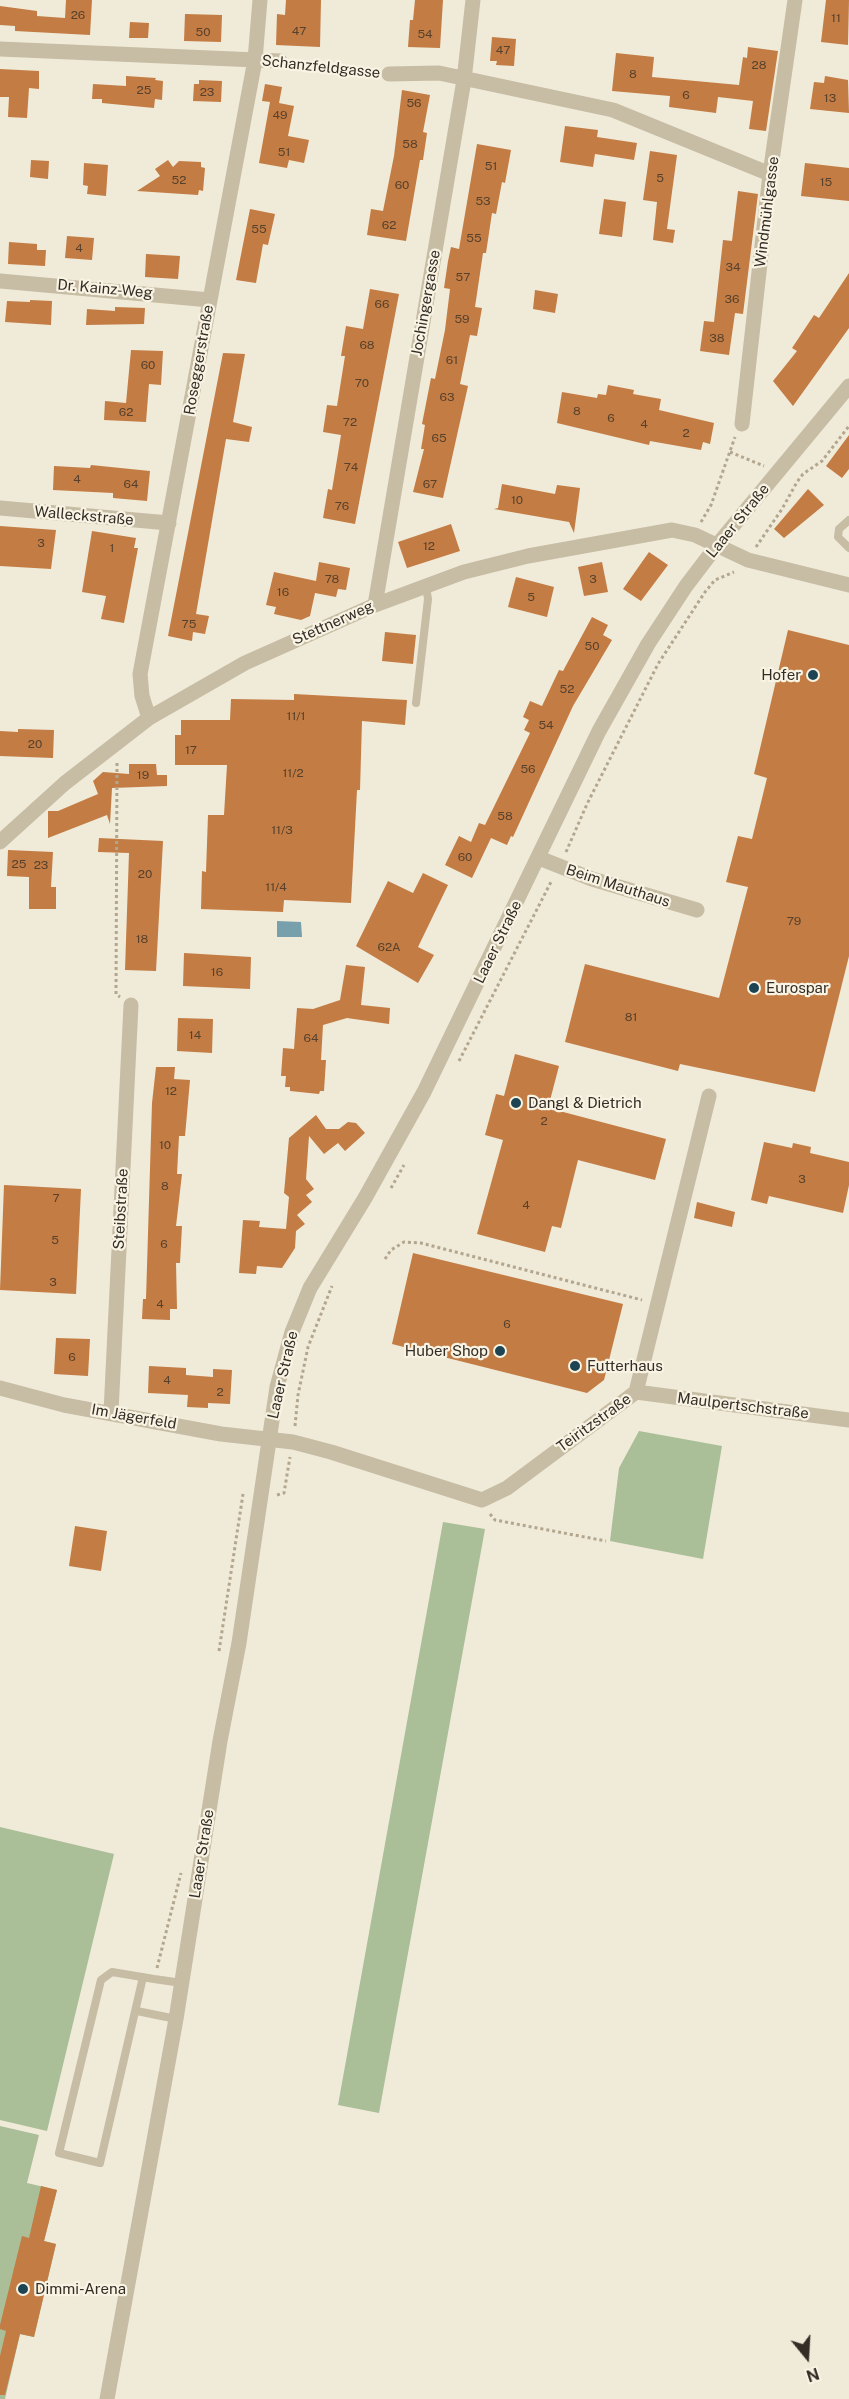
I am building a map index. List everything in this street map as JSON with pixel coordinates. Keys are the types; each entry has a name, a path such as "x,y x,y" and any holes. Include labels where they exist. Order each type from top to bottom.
{"street":[{"name":"Roseggerstraße","path":"150,718 142,696 140,675 255,60 260,0"},
{"name":"Jochingergasse","path":"375,605 464,80 473,0"},
{"name":"Windmühlgasse","path":"742,424 771,174 795,0"},
{"name":"Schanzfeldgasse","path":"0,49 280,61"},
{"name":"Schanzfeldgasse","path":"389,74 439,73 613,110 771,174"},
{"name":"Dr. Kainz-Weg","path":"0,281 210,300"},
{"name":"Laaer Straße","path":"107,2399 176,2019 284,1355 303,1302 395,1147 621,690 664,618 718,544 849,386"},
{"name":"Walleckstraße","path":"0,508 169,524"},
{"name":"Stettnerweg","path":"0,842 117,742 150,718 245,663 375,605 426,585 528,556 672,530 695,535 718,544 748,560 849,585"},
{"name":"Beim Mauthaus","path":"539,858 560,867 697,910"},
{"name":"Steibstraße","path":"111,1412 131,1005"},
{"name":"Teiritzstraße","path":"482,1500 507,1488 636,1392 709,1096"},
{"name":"Im Jägerfeld","path":"0,1388 64,1405 221,1434 269,1440"},
{"name":"Maulpertschstraße","path":"636,1392 849,1420"},
{"path":"269,1440 293,1442 331,1452 482,1500"}],"lane":[{"path":"849,520 839,529 838,537 849,548"},
{"path":"416,703 428,599 426,585"},
{"path":"143,1977 137,2011 100,2163 59,2153 101,1980 112,1972 182,1983"},
{"path":"137,2011 176,2019"}],"path":[{"name":"Schanzfeldgasse","path":"280,61 315,65 335,71 389,74"},
{"path":"695,535 711,505 742,424"},
{"path":"456,1066 535,910 560,867 587,804 658,664 715,580 738,570 748,560 803,474 822,461 849,426"},
{"path":"730,452 753,460 776,473"},
{"path":"117,742 116,994 131,1005"},
{"path":"390,1189 407,1160"},
{"path":"385,1258 391,1250 404,1242 421,1243 657,1304"},
{"path":"219,1652 242,1497 245,1490 277,1496 284,1493 298,1395 308,1347 333,1283"},
{"path":"482,1500 486,1511 495,1520 606,1541"},
{"path":"154,1979 182,1871"}],"green space":[{"path":"639,1431 722,1446 703,1559 610,1541 619,1468"},
{"path":"443,1522 485,1529 379,2113 338,2105"},
{"path":"0,1827 114,1854 47,2131 0,2120"},
{"name":"Dimmi-Arena","path":"0,2126 39,2135 27,2183 57,2190 44,2241 56,2244 34,2337 20,2334 5,2399 0,2399"}],"water":[{"path":"277,921 301,922 302,937 277,937"}],"building":[{"path":"66,0 92,0 90,35 15,31 15,26 0,25 0,6 37,11 37,16 65,18"},
{"path":"286,0 321,0 320,47 276,45 277,14 285,15"},
{"path":"415,0 443,0 440,48 408,47 410,20 413,20"},
{"path":"826,0 849,0 848,45 821,42"},
{"path":"185,14 222,15 221,42 184,41"},
{"path":"130,22 149,23 148,38 129,38"},
{"path":"492,37 516,39 514,66 496,65 497,61 490,61"},
{"path":"748,47 778,51 766,131 749,129 753,101 718,97 716,113 669,107 670,96 612,91 616,53 654,57 652,77 739,85 743,57 747,58"},
{"path":"0,69 39,71 39,89 29,88 27,118 8,117 9,97 0,97"},
{"path":"126,76 156,78 155,80 163,81 162,100 155,99 154,108 102,103 102,99 92,99 93,84 126,86"},
{"path":"825,76 848,80 849,113 810,109 814,82 824,83"},
{"path":"199,80 222,81 221,102 193,101 194,84 199,84"},
{"path":"265,84 282,87 279,103 294,106 288,136 309,140 304,163 289,160 287,168 259,163 270,102 262,101"},
{"path":"402,90 430,95 423,132 427,133 423,160 420,160 406,241 367,235 371,209 383,211 394,156"},
{"path":"565,126 598,130 597,137 637,143 634,160 595,154 593,167 560,162"},
{"path":"477,144 511,150 496,214 492,213 486,253 483,253 475,307 482,308 477,336 470,335 460,384 468,386 443,498 413,492 424,449 421,449 425,425 422,424 431,378 435,379 445,330 450,289 444,288 448,261 451,247 459,249"},
{"path":"650,151 677,155 667,229 675,230 673,243 653,240 657,202 643,200"},
{"path":"31,160 49,161 48,179 30,177"},
{"path":"168,160 173,167 179,161 201,162 201,167 205,168 203,191 199,190 198,195 137,191 160,176 155,169"},
{"path":"84,163 108,165 106,196 87,194 88,186 83,185"},
{"path":"805,163 849,168 849,201 801,196"},
{"path":"738,191 758,194 743,314 735,313 729,355 700,351 704,321 714,322 723,240 732,241"},
{"path":"604,199 626,202 622,237 599,234"},
{"path":"250,209 275,214 268,245 263,244 256,283 236,280"},
{"path":"67,236 94,238 92,260 65,258"},
{"path":"9,242 37,244 37,250 46,250 45,266 8,264"},
{"path":"146,254 180,256 178,279 145,277"},
{"path":"849,273 849,328 793,406 773,381 797,351 792,348 814,315 819,318"},
{"path":"370,289 399,294 355,524 323,518 328,489 332,490 341,435 323,432 327,405 337,406 345,356 341,356 346,326 363,329"},
{"path":"535,290 558,294 555,313 533,309"},
{"path":"30,300 52,301 51,325 5,322 7,301 30,302"},
{"path":"115,307 145,308 144,324 86,325 87,309 115,311"},
{"path":"131,350 163,351 161,385 149,384 146,422 104,420 105,401 126,403"},
{"path":"223,353 245,354 233,422 252,427 249,442 226,439 196,614 209,616 205,634 193,632 192,641 168,636"},
{"path":"608,385 634,390 633,394 661,399 659,410 714,423 710,444 703,442 701,450 650,441 649,445 557,423 562,392 597,398 598,394 606,395"},
{"path":"849,435 849,469 842,478 826,466"},
{"path":"91,465 150,471 147,501 113,498 113,493 53,490 54,466 90,468"},
{"path":"502,484 555,494 557,485 580,488 574,533 569,522 494,509 498,508"},
{"path":"808,489 824,505 784,538 774,529"},
{"path":"451,524 460,551 407,568 398,542"},
{"path":"0,526 56,530 51,569 0,566"},
{"path":"92,531 136,538 134,548 138,548 124,623 101,619 106,596 82,592"},
{"path":"649,552 668,565 641,601 623,589"},
{"path":"319,562 350,568 346,590 338,589 336,597 315,593 310,616 301,620 274,614 276,607 266,605 274,572 316,581"},
{"path":"602,562 608,592 584,596 578,567"},
{"path":"516,577 554,587 547,617 508,607"},
{"path":"592,617 608,625 603,635 612,640 573,706 513,837 511,836 507,845 491,838 472,878 445,865 459,836 471,842 479,823 485,825 530,733 524,730 529,720 523,717 530,701 542,706 559,670 563,671"},
{"path":"788,630 849,645 849,956 815,1092 680,1064 678,1071 565,1042 585,964 719,998 748,887 726,882 738,836 752,839 767,778 754,774"},
{"path":"385,632 416,635 413,664 382,661"},
{"path":"294,694 407,700 405,725 362,721 360,790 357,790 351,903 284,900 283,912 201,909 202,871 206,872 208,815 224,815 227,765 175,765 175,735 181,735 181,720 230,720 231,699 294,700"},
{"path":"18,729 54,730 53,758 0,756 0,731 18,732"},
{"path":"129,764 156,764 157,775 167,775 167,786 112,788 110,824 107,815 48,838 48,811 58,811 98,794 93,781 103,772 129,774"},
{"path":"99,838 163,841 156,971 125,970 129,853 98,852"},
{"path":"8,850 53,852 51,887 56,887 56,909 29,909 29,877 7,876"},
{"path":"423,873 448,885 418,947 434,955 418,983 356,946 388,881 413,893"},
{"path":"184,953 251,957 250,989 183,986"},
{"path":"346,965 365,967 361,1005 390,1008 389,1024 347,1018 323,1025 321,1060 326,1060 324,1091 320,1091 319,1094 290,1091 290,1087 285,1087 286,1076 281,1076 283,1048 294,1049 297,1008 313,1009 340,1000"},
{"path":"178,1018 213,1019 212,1053 177,1051"},
{"path":"515,1054 559,1066 548,1108 666,1139 655,1180 578,1160 561,1228 552,1226 545,1252 477,1234 503,1140 485,1135 496,1094 504,1096"},
{"path":"156,1067 175,1067 174,1079 190,1080 185,1136 179,1136 177,1174 182,1174 176,1226 182,1226 180,1263 176,1263 177,1309 170,1309 170,1320 142,1319 143,1299 146,1299 152,1103"},
{"path":"316,1115 326,1129 339,1129 348,1122 356,1123 365,1133 345,1151 338,1143 324,1154 309,1136 306,1179 314,1189 306,1195 312,1202 297,1215 305,1224 296,1231 295,1248 282,1268 257,1266 256,1274 239,1273 243,1220 260,1221 259,1227 286,1229 289,1197 284,1193 289,1138"},
{"path":"764,1142 792,1148 793,1143 811,1147 810,1153 849,1162 849,1185 843,1213 769,1196 767,1204 751,1200"},
{"path":"4,1185 81,1189 76,1294 0,1290"},
{"path":"697,1202 735,1212 732,1227 694,1218"},
{"path":"413,1253 623,1304 604,1380 587,1393 392,1344"},
{"path":"56,1338 90,1339 88,1376 54,1374"},
{"path":"149,1366 186,1368 186,1375 213,1377 213,1369 232,1370 230,1404 208,1403 208,1408 187,1407 188,1395 148,1393"},
{"path":"75,1526 107,1531 101,1571 69,1566"},
{"path":"41,2186 57,2190 44,2241 56,2244 34,2337 20,2334 5,2395 0,2395 0,2356 6,2331 0,2329 0,2325 22,2236 29,2238"}],"place":[{"name":"Hofer","path":"813,675"},
{"name":"Eurospar","path":"754,988"},
{"name":"Dangl & Dietrich","path":"516,1103"},
{"name":"Huber Shop","path":"500,1351"},
{"name":"Futterhaus","path":"575,1366"},
{"name":"Dimmi-Arena","path":"23,2289"}]}
